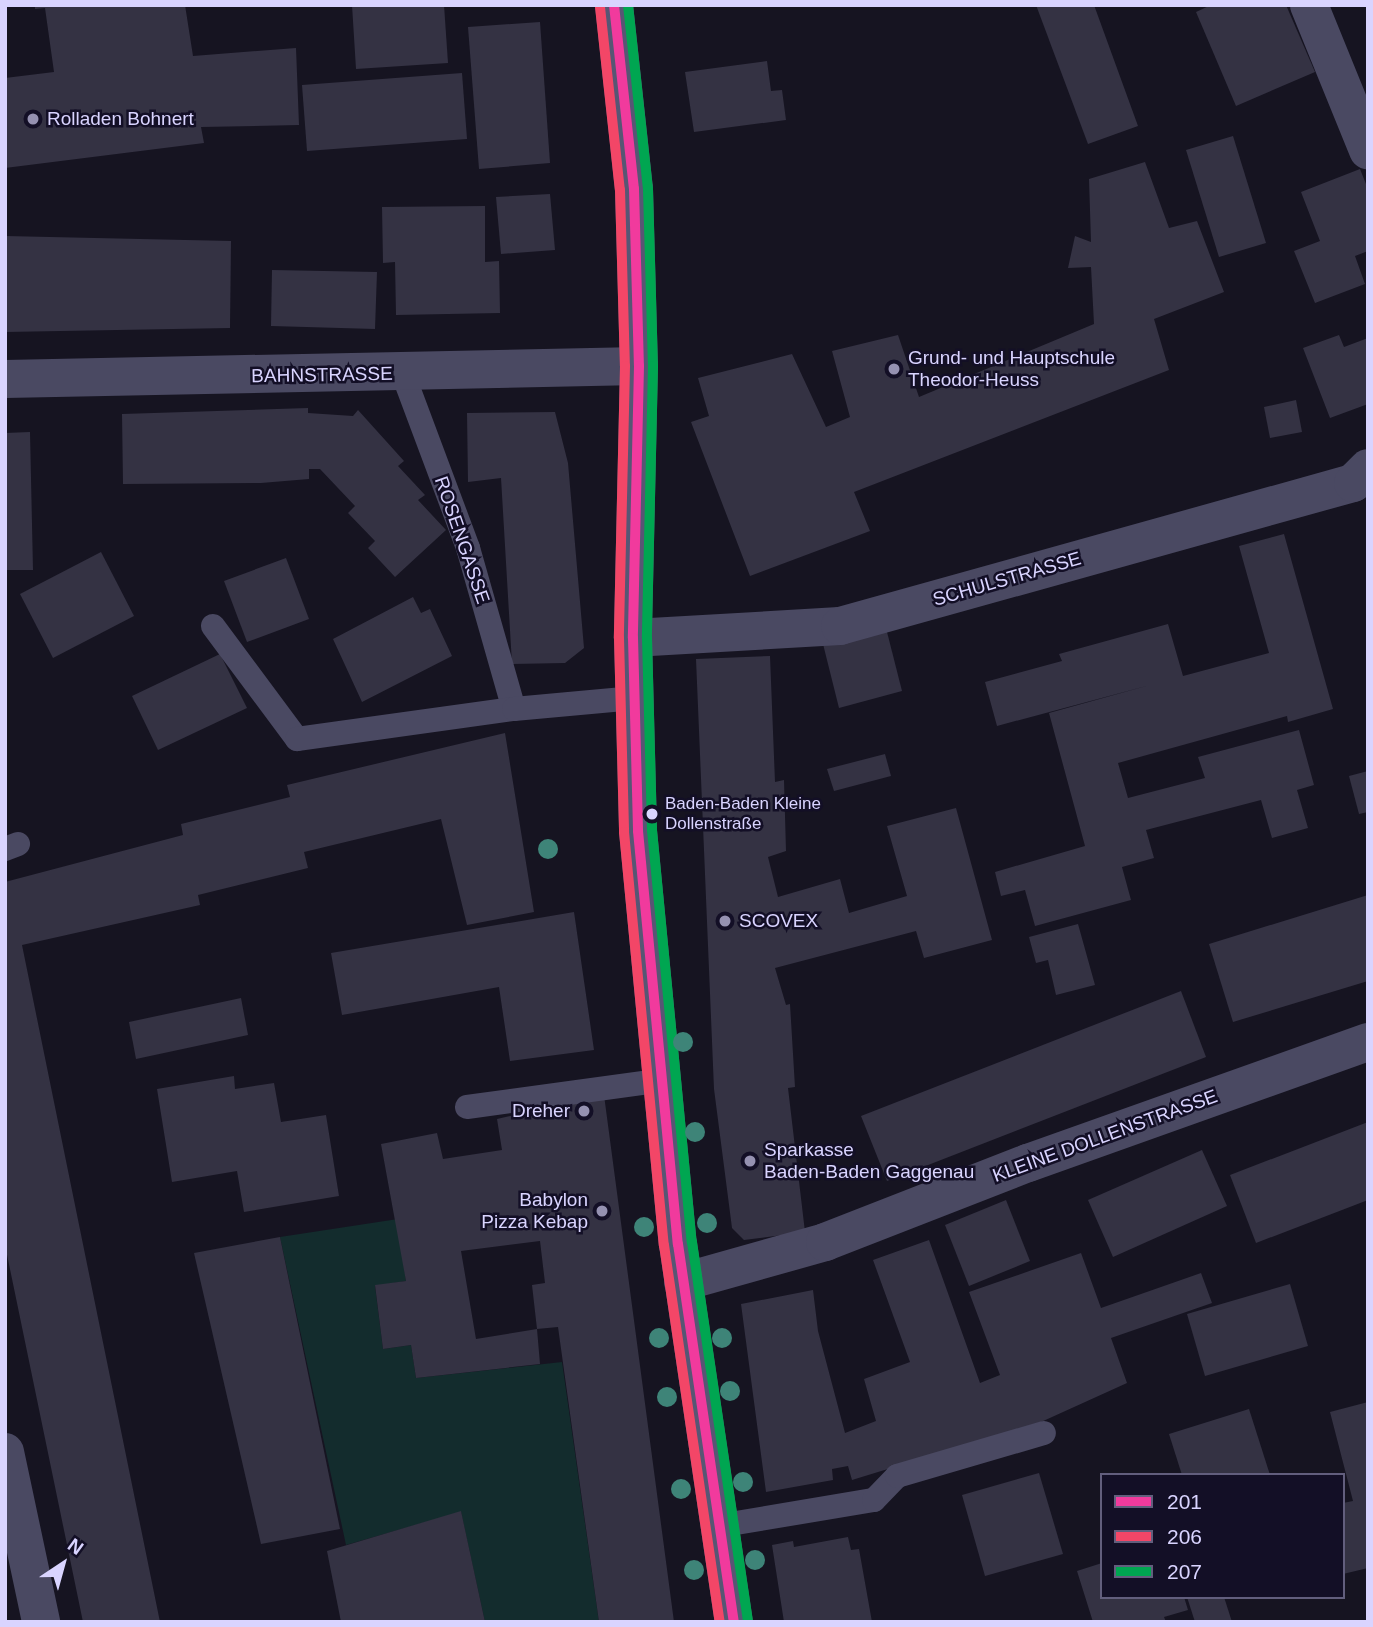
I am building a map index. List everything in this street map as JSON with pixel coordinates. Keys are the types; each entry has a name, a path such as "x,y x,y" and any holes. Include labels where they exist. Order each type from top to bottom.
{"street":[{"path":"614,5 634,188 639,366 633,638 638,831 683,1282 734,1622"},
{"path":"1310,5 1368,150"},
{"name":"BAHNSTRASSE","path":"5,379 403,374 639,366"},
{"name":"SCHULSTRASSE","path":"633,638 841,626 1353,483 1368,468"},
{"name":"KLEINE DOLLENSTRASSE","path":"683,1282 825,1242 1028,1163 1368,1042"},
{"path":"5,1452 41,1622"}],"lane":[{"name":"ROSENGASSE","path":"403,374 468,548 514,709"},
{"path":"213,626 297,739 514,709 635,698"},
{"path":"467,1107 663,1080"},
{"path":"718,1526 874,1500 897,1476 1044,1433"}],"green space":[{"path":"398,1219 406,1281 375,1286 383,1349 411,1345 416,1378 562,1362 599,1622 485,1622 461,1512 346,1545 280,1237"}],"building":[{"path":"35,5 185,5 193,56 296,48 299,125 201,127 204,143 5,168 5,78 54,72 45,8 35,9"},
{"path":"352,5 444,5 448,63 356,69"},
{"path":"1036,5 1094,5 1138,126 1088,144"},
{"path":"1211,5 1286,5 1315,72 1236,106 1196,12"},
{"path":"540,22 550,163 479,169 468,27"},
{"path":"767,61 771,91 782,90 786,120 694,132 685,72"},
{"path":"462,73 467,139 307,151 302,85"},
{"path":"1233,136 1266,243 1219,257 1186,150"},
{"path":"1145,162 1169,228 1197,221 1224,292 1154,319 1169,370 854,492 870,531 750,576 691,422 709,416 698,378 792,354 826,427 850,417 832,351 898,335 919,397 1094,324 1091,267 1068,268 1075,236 1091,242 1089,179"},
{"path":"1360,169 1368,189 1368,251 1355,256 1365,284 1315,303 1294,251 1320,241 1301,192"},
{"path":"550,194 555,250 501,254 496,197"},
{"path":"485,206 485,262 499,261 500,313 396,315 395,262 383,263 382,207"},
{"path":"5,236 231,241 230,328 5,332"},
{"path":"272,270 377,272 375,329 271,326"},
{"path":"1339,335 1344,347 1368,338 1368,404 1330,418 1303,348"},
{"path":"1296,400 1302,432 1270,438 1264,407"},
{"path":"308,408 308,413 353,416 358,410 404,461 398,466 425,495 418,500 446,530 395,577 368,548 375,541 348,513 355,506 320,469 309,469 309,479 261,483 123,484 122,414"},
{"path":"555,412 568,463 584,648 565,663 512,664 501,478 468,482 467,413"},
{"path":"30,432 33,570 5,570 5,433"},
{"path":"1284,534 1333,709 1288,722 1287,716 1118,763 1128,798 1205,778 1198,757 1299,730 1314,785 1297,790 1308,828 1272,838 1261,800 1146,830 1154,858 1122,867 1131,900 1035,926 1025,890 1001,896 995,872 1085,846 1049,713 1150,685 997,726 985,682 1062,661 1059,654 1168,624 1183,676 1269,653 1239,546"},
{"path":"101,552 134,616 53,658 20,594"},
{"path":"286,558 309,619 247,642 224,581"},
{"path":"413,597 421,613 430,609 452,656 362,702 333,639"},
{"path":"886,628 902,691 839,708 823,644"},
{"path":"220,654 247,708 158,750 132,696"},
{"path":"770,656 775,782 784,780 786,851 768,857 778,897 840,879 849,913 907,896 887,826 956,808 992,940 924,958 916,931 775,968 786,1005 790,1004 795,1087 788,1088 805,1232 744,1240 732,1228 714,1089 696,659"},
{"path":"505,733 534,912 467,925 441,819 304,852 308,868 198,895 200,905 22,945 160,1622 83,1622 5,1245 5,882 183,835 181,824 290,797 287,785"},
{"path":"885,754 891,776 834,791 827,769"},
{"path":"1368,771 1368,812 1359,814 1349,776"},
{"path":"1368,895 1368,981 1233,1022 1209,944"},
{"path":"574,912 594,1050 510,1061 499,987 342,1015 331,953"},
{"path":"1078,924 1095,985 1056,995 1048,960 1036,963 1029,937"},
{"path":"1181,991 1206,1057 887,1181 861,1116"},
{"path":"241,998 248,1035 136,1059 129,1022"},
{"path":"234,1076 235,1089 274,1083 281,1122 326,1115 339,1196 244,1212 237,1171 172,1182 157,1089"},
{"path":"604,1095 674,1622 599,1622 558,1327 537,1329 540,1364 416,1378 411,1345 383,1349 375,1285 406,1281 381,1144 437,1133 443,1159 502,1150 497,1119","holes":["540,1241 545,1283 532,1285 537,1329 476,1339 461,1251"]},
{"path":"1368,1122 1368,1200 1256,1243 1230,1175"},
{"path":"1202,1150 1227,1206 1113,1257 1088,1200"},
{"path":"1006,1200 1030,1261 969,1286 945,1225"},
{"path":"280,1237 340,1529 261,1544 194,1253"},
{"path":"929,1240 980,1383 1000,1375 969,1292 1081,1253 1101,1308 1201,1273 1212,1303 1111,1338 1127,1383 1041,1422 852,1480 848,1466 832,1469 833,1480 766,1492 741,1304 813,1290 818,1331 845,1433 876,1421 864,1379 910,1362 873,1260"},
{"path":"1290,1284 1308,1346 1205,1376 1187,1314"},
{"path":"1368,1402 1368,1568 1345,1574 1345,1503 1353,1501 1330,1412"},
{"path":"1249,1409 1269,1473 1181,1473 1169,1434"},
{"path":"1039,1473 1063,1554 985,1576 962,1495"},
{"path":"461,1511 485,1622 341,1622 327,1551"},
{"path":"848,1537 851,1550 859,1549 872,1622 784,1622 772,1545 793,1541 794,1547"},
{"path":"1100,1564 1100,1599 1185,1599 1188,1610 1164,1617 1166,1622 1093,1622 1077,1571"},
{"path":"1188,1599 1225,1599 1232,1622 1195,1622"}],"transit line":[{"name":"201","path":"614,5 634,189 639,366 633,638 638,831 678,1244 734,1622"},
{"name":"207","path":"628,5 648,189 653,366 647,638 652,830 692,1242 748,1620"},
{"name":"206","path":"600,7 620,190 625,366 619,638 624,832 664,1245 720,1622"}],"place":[{"name":"Rolladen Bohnert","path":"33,119"},
{"name":"Grund- und Hauptschule Theodor-Heuss","path":"894,369"},
{"name":"Baden-Baden Kleine Dollenstraße","path":"652,814"},
{"name":"SCOVEX","path":"725,921"},
{"name":"Dreher","path":"584,1111"},
{"name":"Sparkasse Baden-Baden Gaggenau","path":"750,1161"},
{"name":"Babylon Pizza Kebap","path":"602,1211"}]}
